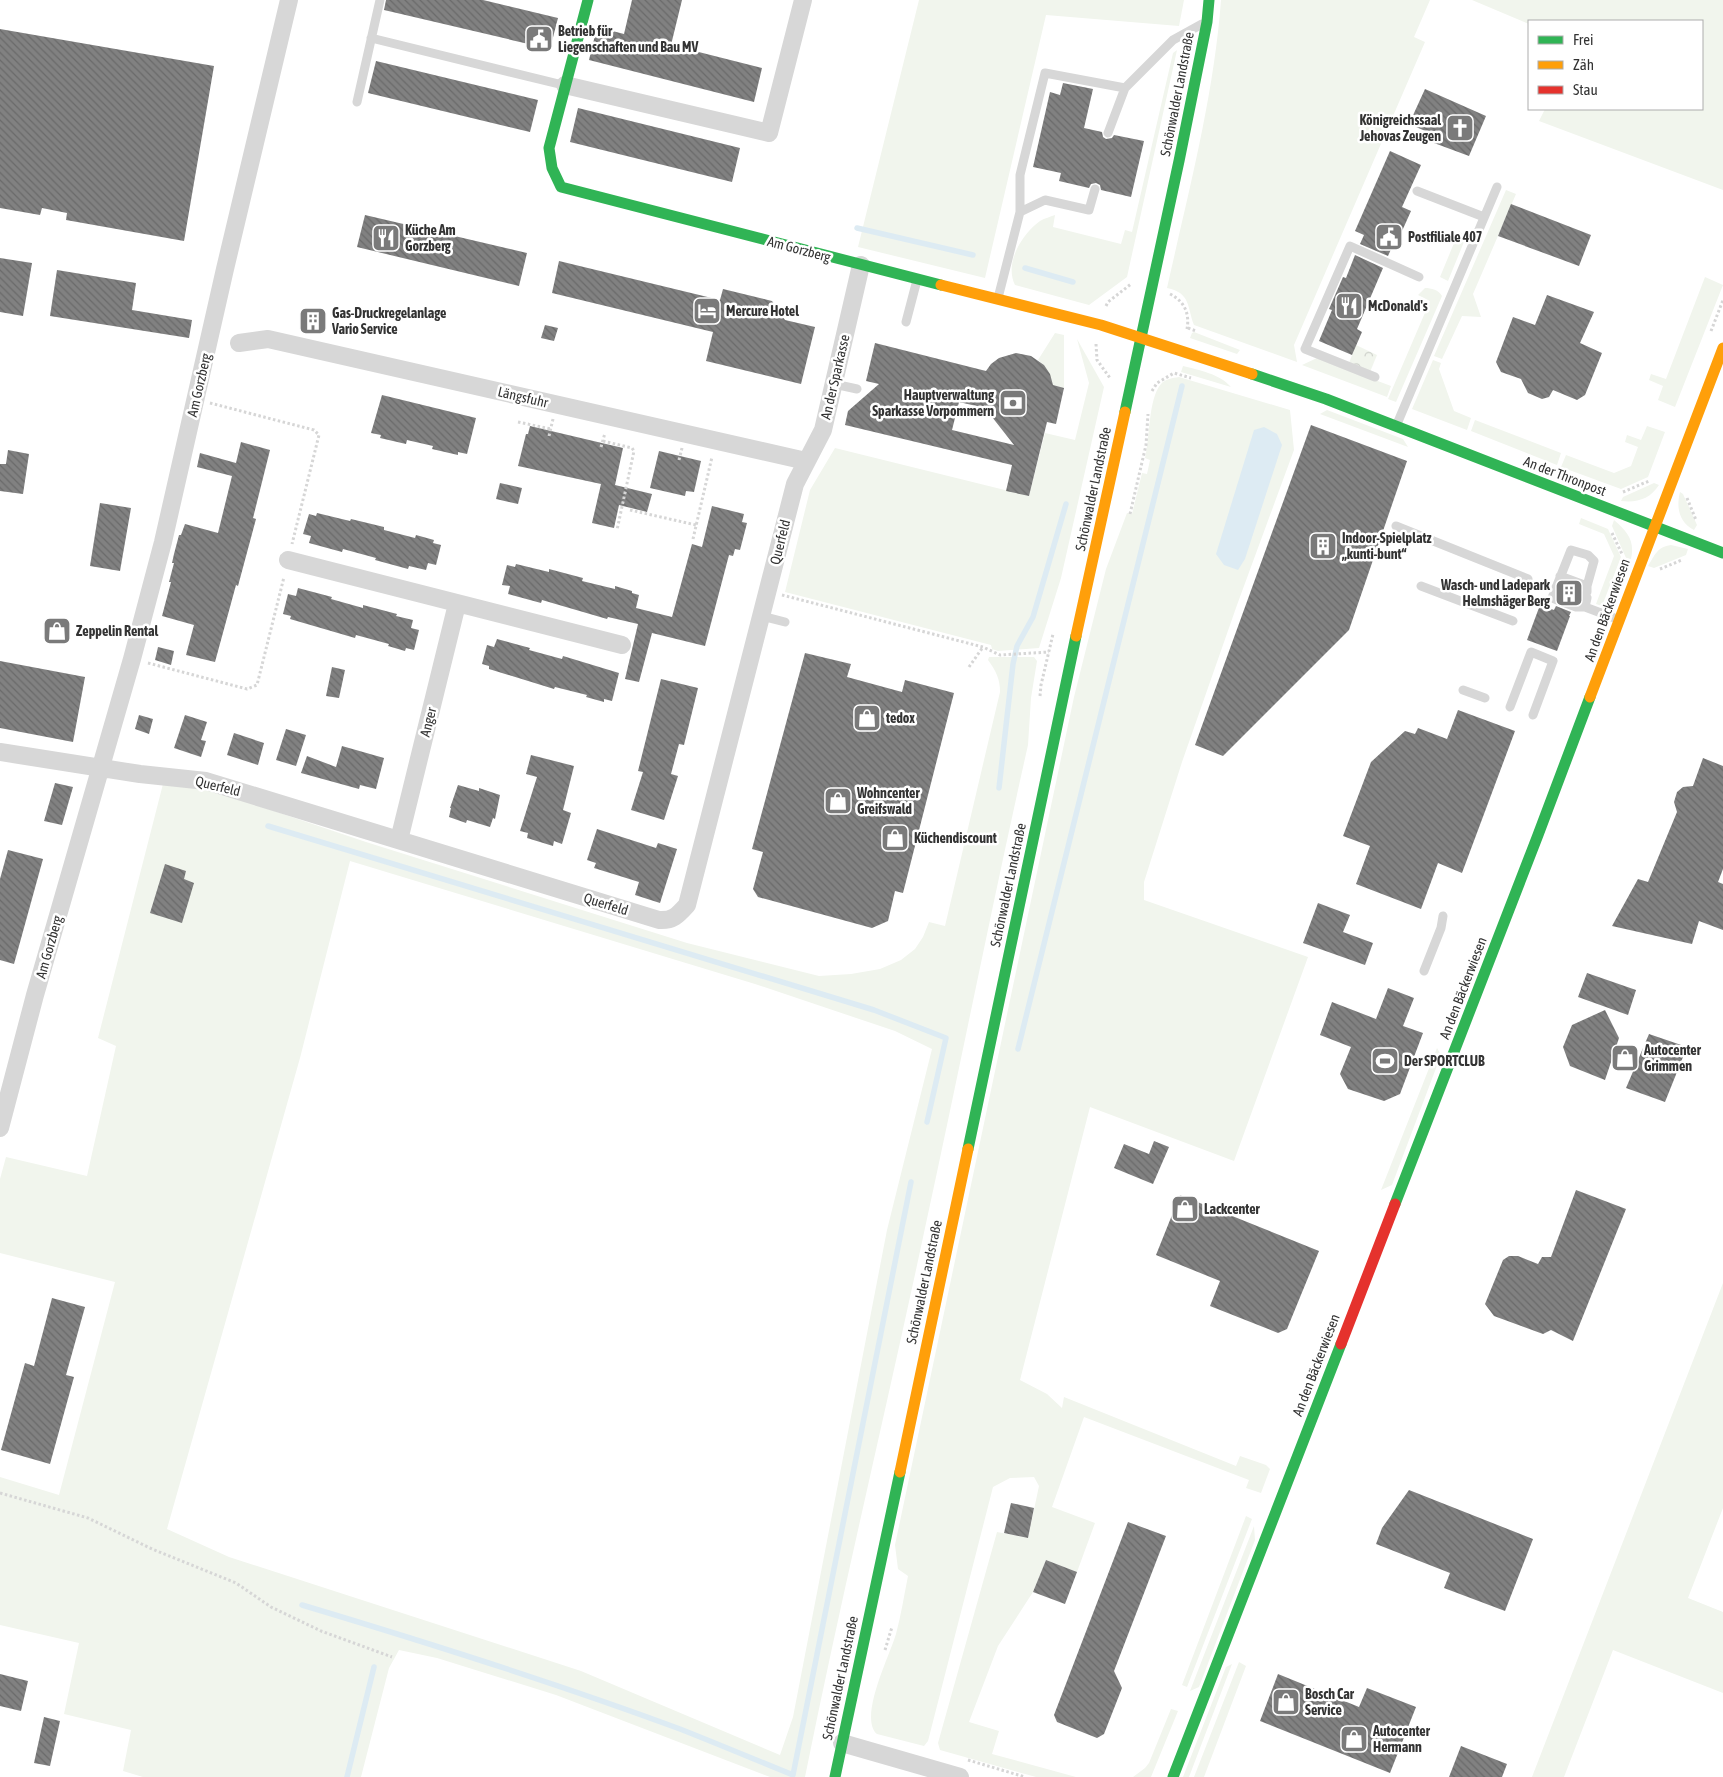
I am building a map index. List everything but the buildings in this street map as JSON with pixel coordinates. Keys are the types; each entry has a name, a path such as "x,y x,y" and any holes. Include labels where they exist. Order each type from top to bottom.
{"street":[{"name":"Am Gorzberg","path":"0,1128 35,995 132,659 163,542 288,0"},
{"name":"Am Gorzberg","path":"588,0 549,148 552,171 561,187 1142,336"},
{"path":"565,85 769,133 803,0"},
{"name":"Schönwalder Landstraße","path":"835,1777 1076,637 1142,336 1207,22 1208,0"},
{"name":"An der Sparkasse","path":"795,484 823,430 861,265"},
{"name":"An der Thronpost","path":"1142,336 1326,400 1723,553"},
{"name":"Längsfuhr","path":"239,343 268,339 806,461"},
{"name":"An den Bäckerwiesen","path":"1173,1777 1538,835 1723,348"},
{"name":"Querfeld","path":"100,767 140,774 206,781 667,921 674,918 687,905 795,484"},
{"path":"288,560 622,645"},
{"name":"Anger","path":"399,840 458,604"},
{"path":"0,752 100,767"},
{"path":"842,1743 960,1777"}],"lane":[{"path":"357,102 380,0"},
{"path":"1108,133 1125,88 1173,40 1207,22"},
{"path":"372,38 565,85"},
{"path":"998,299 1020,212 1020,175 1045,73 1125,88"},
{"path":"1396,427 1497,186"},
{"path":"1020,212 1044,200 1089,210 1095,189"},
{"path":"1417,191 1484,217"},
{"path":"1375,377 1305,348 1350,246 1419,277"},
{"path":"906,322 917,279"},
{"path":"834,384 857,390"},
{"path":"1396,526 1528,579"},
{"path":"1571,550 1588,555 1594,561 1587,586 1586,603 1576,607 1552,598 1571,550"},
{"path":"1560,576 1587,586"},
{"path":"1421,586 1512,621"},
{"path":"1556,587 1619,620"},
{"path":"762,616 785,622"},
{"path":"1510,707 1531,652 1553,661 1533,715"},
{"path":"1463,690 1485,698"},
{"path":"1424,971 1441,928 1443,916"}],"path":[{"path":"1105,310 1108,302 1130,284"},
{"path":"1166,292 1180,299 1186,310 1188,328"},
{"path":"1150,396 1156,383 1174,373 1194,379"},
{"path":"132,659 247,689 256,685 319,435 314,430 195,400"},
{"path":"1130,514 1146,445 1148,411"},
{"path":"518,422 551,429"},
{"path":"603,441 632,448 634,452 617,530"},
{"path":"693,539 712,469 716,441"},
{"path":"630,510 696,525"},
{"path":"1609,527 1624,560 1654,571 1687,558 1693,542"},
{"path":"780,595 1000,654 1049,652"},
{"path":"969,667 983,648"},
{"path":"0,1493 88,1518 152,1549 236,1583 271,1607 321,1632 392,1657"},
{"path":"884,1654 892,1627"},
{"path":"959,1758 1025,1777"}],"green space":[{"path":"919,0 1184,0 1179,26 1046,15 985,278 858,247"},
{"path":"1221,0 1430,0 1414,37 1425,42 1294,345 1297,362 1194,325 1184,297 1175,290 1167,288 1213,72"},
{"path":"1472,0 1723,0 1723,190 1539,121 1544,110 1703,110 1703,20 1528,20 1528,24"},
{"path":"1177,50 1127,277 1089,305 1015,285 1012,276 1013,259 1027,233 1044,219 1055,215 1053,227 1121,244 1125,230 1132,232 1173,53"},
{"path":"1506,190 1516,194 1473,294 1481,317 1462,316 1442,359 1434,356"},
{"path":"1459,231 1466,237 1448,281 1440,277"},
{"path":"1705,277 1723,285 1675,407 1658,400 1663,386 1649,380 1651,374 1666,379"},
{"path":"1425,288 1435,290 1442,296 1396,402 1388,399 1430,301 1418,295"},
{"path":"1194,332 1240,350 1237,354 1190,338"},
{"path":"1055,333 1064,335 1064,388 1053,385 1044,365 1038,360"},
{"path":"1077,339 1104,387 1061,578 1039,648 998,651 992,649 991,645 785,592 810,490 835,448 1029,496 1045,433 1075,440 1089,383"},
{"path":"1356,345 1377,355 1370,372 1349,363"},
{"path":"1317,358 1391,386 1387,397 1302,365"},
{"path":"1433,360 1441,363 1439,369 1454,411 1471,418 1467,430 1412,409"},
{"path":"1183,366 1215,376 1231,387 1181,372"},
{"path":"1179,377 1290,410 1294,450 1182,762 1144,882 1144,900 1308,957 1234,1161 1090,1107 1020,1380 1047,1394 1062,1408 1064,1397 1236,1466 1240,1456 1266,1465 1270,1469 1261,1493 1246,1488 1249,1480 1084,1417 1052,1507 1095,1523 1077,1572 1046,1560 1033,1592 998,1646 969,1722 999,1731 992,1754 1076,1777 1036,1777 940,1750 938,1743 997,1532 1028,1538 1039,1486 1034,1477 1010,1478 993,1487 928,1741 924,1746 877,1734 872,1726 871,1715 877,1686 896,1634 908,1576 898,1569 895,1545 1074,697 1106,569 1127,513 1132,514 1142,473 1147,474 1150,460 1145,458 1154,399 1163,382"},
{"path":"1327,410 1403,439 1408,447 1320,414"},
{"path":"1475,420 1561,453 1557,465 1471,431"},
{"path":"1647,426 1665,432 1648,477 1621,489 1561,467 1566,455 1614,473 1631,466 1638,447 1625,442 1627,435 1641,440"},
{"path":"1654,483 1659,485 1647,497 1638,501 1621,501 1623,497"},
{"path":"1680,492 1683,494 1697,525 1694,530 1685,523 1680,514 1678,504"},
{"path":"1581,518 1608,529 1621,557 1602,606 1596,604 1614,556 1604,534 1579,524"},
{"path":"1614,520 1629,537 1632,547 1631,559 1626,558 1612,526"},
{"path":"1671,545 1688,549 1686,555 1654,568 1648,566 1659,550"},
{"path":"989,657 1034,657 1037,661 1031,698 1028,745 805,1777 770,1777 556,1695 437,1658 399,1650 389,1668 361,1777 143,1777 123,1771 131,1730 64,1714 79,1643 0,1625 0,1477 59,1495 115,1282 0,1253 0,1179 6,1157 87,1176 116,1046 98,1038 163,784 206,788 366,842 687,943 819,976 851,974 880,969 901,960 915,949 923,937 929,922 945,926 1000,692 997,675 988,660","holes":["350,861 755,984 895,1031 932,1049 887,1230 793,1717 780,1755 581,1671 229,1557 167,1529 300,1058"]},
{"path":"1437,1048 1441,1055 1392,1185 1381,1190"},
{"path":"1723,1283 1723,1508 1688,1598 1723,1612 1723,1693 1613,1650 1564,1777 1532,1777"},
{"path":"1246,1516 1252,1519 1187,1687 1182,1685"},
{"path":"1254,1526 1255,1540 1199,1687 1190,1691"},
{"path":"1239,1662 1246,1666 1204,1777 1194,1777"},
{"path":"1232,1664 1189,1777 1183,1777 1226,1667"},
{"path":"1171,1709 1178,1711 1151,1777 1133,1777 1149,1763"}],"shaded area":[{"path":"1264,427 1277,434 1282,445 1245,559 1238,570 1224,565 1216,554 1254,430"}],"waterway":[{"path":"857,228 973,255"},
{"path":"1025,268 1073,282"},
{"path":"1018,1049 1182,386"},
{"path":"999,788 1013,664 1017,646 1033,617 1066,504"},
{"path":"268,826 874,1010 946,1038 927,1122"},
{"path":"302,1605 445,1649 586,1696 680,1729 793,1775 911,1182"},
{"path":"347,1777 374,1667"}],"traffic: fast":[{"path":"588,0 549,148 552,168 561,187 941,285"},
{"path":"1125,412 1179,161 1207,22 1209,0"},
{"path":"1252,374 1326,399 1723,553"},
{"path":"968,1149 1076,636"},
{"path":"1395,1204 1590,697"},
{"path":"1173,1777 1341,1344"},
{"path":"835,1777 900,1472"}],"traffic: slow":[{"path":"941,285 1101,325 1252,374"},
{"path":"1590,697 1723,348"},
{"path":"1076,636 1125,412"},
{"path":"900,1472 968,1149"}],"traffic: jam":[{"path":"1341,1344 1395,1204"}],"place":[{"name":"Betrieb für Liegenschaften und Bau MV","path":"539,39"},
{"name":"Königreichssaal Jehovas Zeugen","path":"1460,128"},
{"name":"Postfiliale 407","path":"1389,237"},
{"name":"Küche Am Gorzberg","path":"386,238"},
{"name":"McDonald's","path":"1349,306"},
{"name":"Mercure Hotel","path":"707,311"},
{"name":"Gas-Druckregelanlage Vario Service","path":"313,321"},
{"name":"Hauptverwaltung Sparkasse Vorpommern","path":"1013,403"},
{"name":"Indoor-Spielplatz „kunti-bunt“","path":"1323,546"},
{"name":"Wasch- und Ladepark Helmshäger Berg","path":"1569,593"},
{"name":"Zeppelin Rental","path":"57,631"},
{"name":"tedox","path":"867,718"},
{"name":"Wohncenter Greifswald","path":"838,801"},
{"name":"Küchendiscount","path":"895,838"},
{"name":"Autocenter Grimmen","path":"1625,1058"},
{"name":"Der SPORTCLUB","path":"1385,1061"},
{"name":"Lackcenter","path":"1185,1209"},
{"name":"Bosch Car Service","path":"1286,1702"},
{"name":"Autocenter Hermann","path":"1354,1739"}]}
